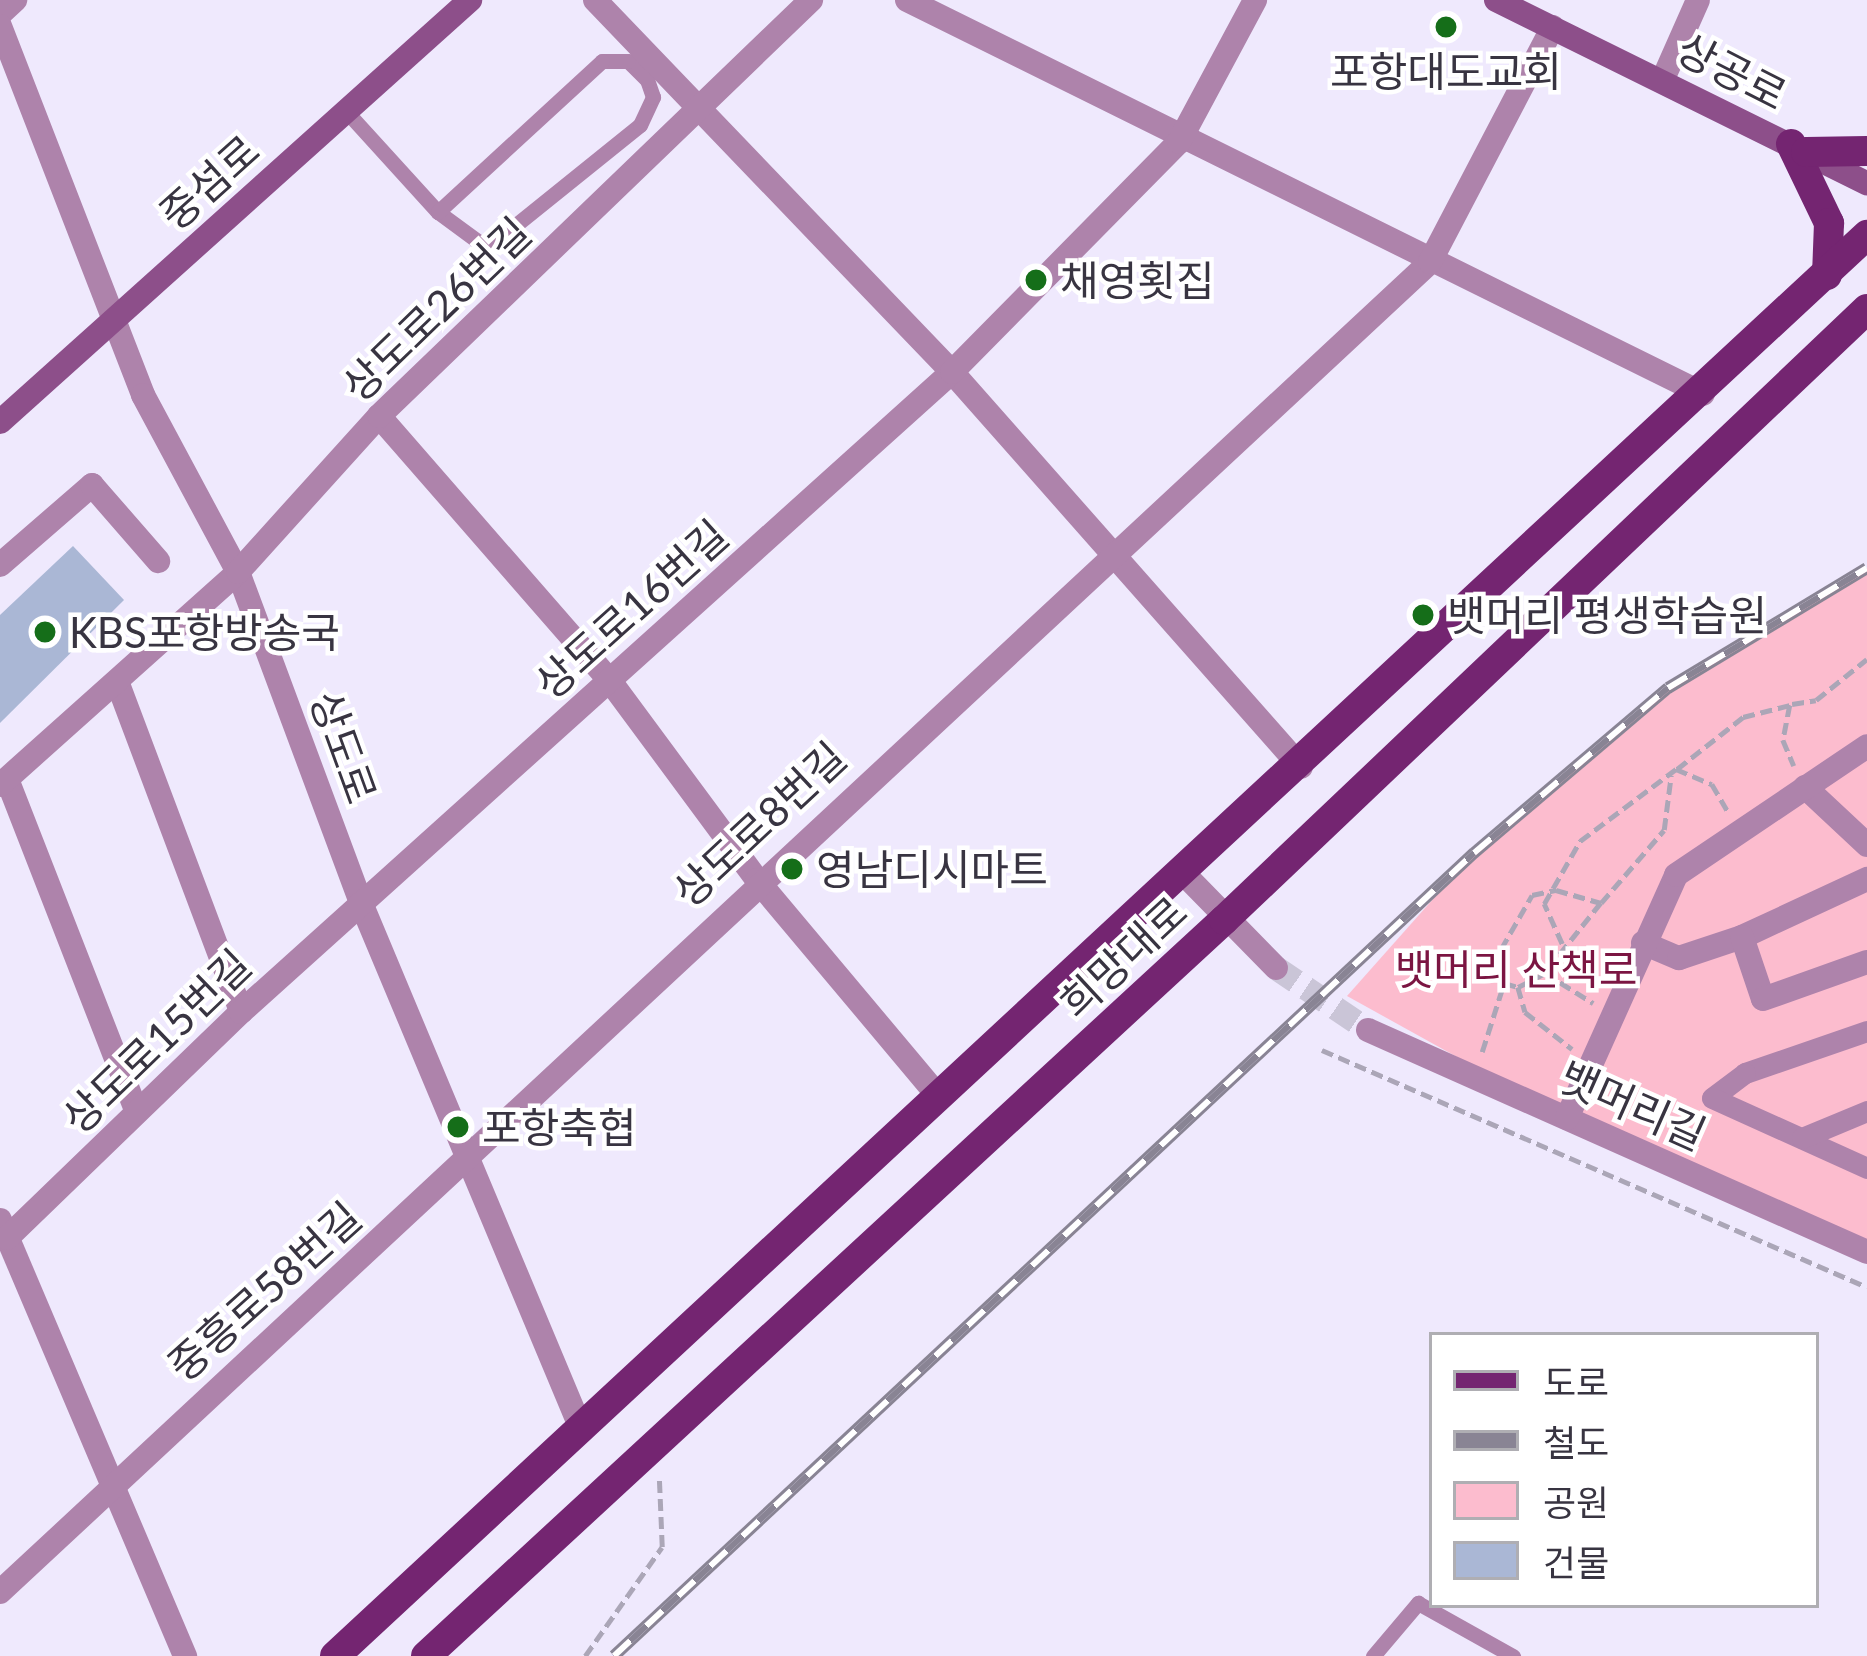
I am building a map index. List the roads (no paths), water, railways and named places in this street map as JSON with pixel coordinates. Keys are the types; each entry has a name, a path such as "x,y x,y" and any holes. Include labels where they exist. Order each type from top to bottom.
{"main road":[{"name":"상공로","path":"1496,0 1867,183"},
{"name":"중섬로","path":"0,422 458,4"},
{"path":"1827,275 1829,223 1798,148 1867,151"},
{"name":"희망대로","path":"335,1656 582,1431 936,1093 1185,875 1867,236"},
{"name":"희망대로","path":"426,1656 1224,920 1867,309"},
{"path":"1796,374 1867,338"}],"street":[{"path":"0,14 15,0"},
{"path":"595,0 952,372 1107,554 1301,767"},
{"name":"상도로26번길","path":"4,782 238,572 379,416 812,0"},
{"path":"907,0 1180,142 1702,394"},
{"name":"상도로16번길","path":"361,903 952,372 1180,142 1255,0"},
{"path":"1663,79 1698,0"},
{"name":"상도로","path":"0,26 10,89 114,319 143,395 238,572 361,903 582,1431"},
{"name":"상도로8번길","path":"473,1162 757,880 1430,262 1553,27"},
{"path":"379,416 610,681 757,880 936,1093"},
{"path":"0,566 92,485 158,561"},
{"path":"118,684 241,1012"},
{"path":"1567,1118 1676,874 1867,746"},
{"path":"4,782 137,1112"},
{"path":"1805,787 1867,845"},
{"path":"1185,875 1276,968"},
{"path":"1643,943 1679,958 1742,937 1867,879"},
{"name":"상도로15번길","path":"3,1229 137,1112 361,903"},
{"path":"1742,937 1763,999 1867,962"},
{"name":"뱃머리길","path":"1368,1030 1867,1252"},
{"path":"1867,1031 1744,1073 1712,1098 1867,1168"},
{"path":"1802,1138 1867,1112"},
{"name":"중흥로58번길","path":"0,1592 301,1304 473,1162"},
{"path":"3,1229 185,1656"}],"lane":[{"path":"346,111 438,212 476,245 504,244 640,125 653,97 647,80 628,61 602,61 438,212"},
{"path":"1373,1656 1418,1603 1513,1656"}],"tunnel":[{"path":"1276,968 1368,1030"}],"railway":[{"path":"614,1656 1474,853 1668,688 1867,568"}],"place":[{"name":"포항대도교회","path":"1446,27"},
{"name":"채영횟집","path":"1036,280"},
{"name":"뱃머리 평생학습원","path":"1423,615"},
{"name":"KBS포항방송국","path":"45,632"},
{"name":"영남디시마트","path":"792,869"},
{"name":"포항축협","path":"458,1127"}],"park label":[{"name":"뱃머리 산책로","path":"1516,969"}]}
